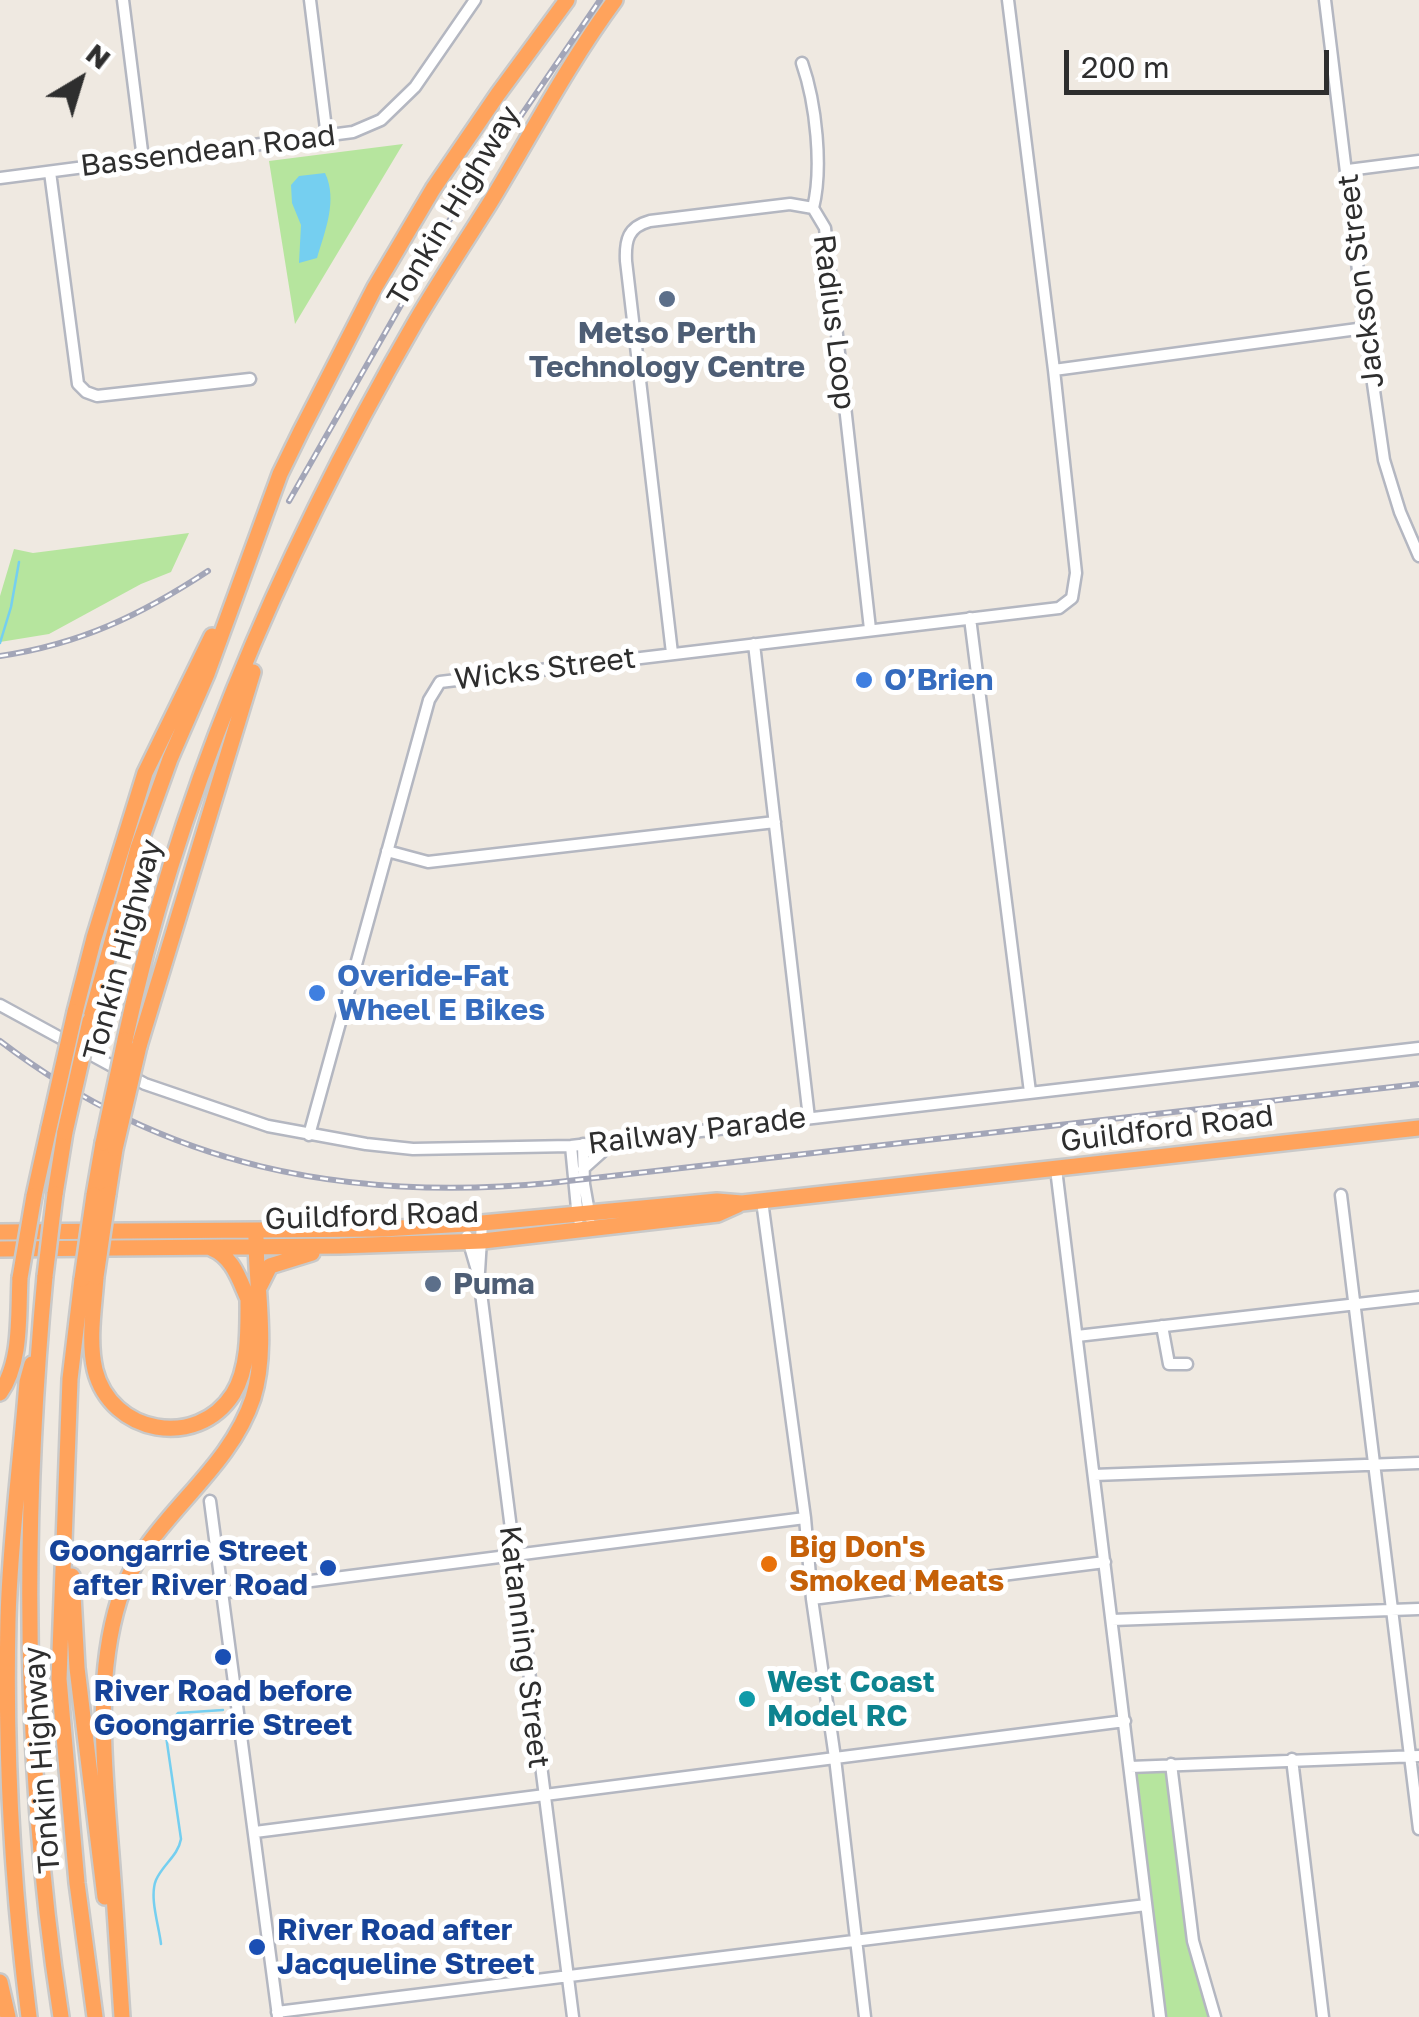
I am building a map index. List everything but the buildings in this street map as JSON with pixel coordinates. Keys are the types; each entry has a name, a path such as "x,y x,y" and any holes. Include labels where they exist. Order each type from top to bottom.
{"highway":[{"name":"Tonkin Highway","path":"60,2017 49,1944 30,1710 29,1575 39,1340 55,1194 57,1130 138,848 170,759 208,674 280,474 375,287 433,189 566,0"},
{"name":"Tonkin Highway","path":"95,2017 76,1867 59,1679 70,1379 108,1146 132,1043 142,959 206,762 281,582 320,501 416,320 518,157 581,46 615,0"},
{"path":"518,157 625,0"},
{"path":"0,1393 15,1354 20,1278 34,1196 57,1130 75,1012 114,870 145,773 243,572"},
{"name":"Guildford Road","path":"0,1249 208,1247 251,1239 474,1224 718,1214 742,1204 1419,1128"},
{"name":"Guildford Road","path":"0,1232 251,1239 340,1246 476,1242 585,1222"},
{"path":"122,2017 104,1731 105,1674 119,1600 152,1540 241,1428 258,1374 251,1239"},
{"path":"89,1278 96,1372 115,1406 129,1417 158,1429 174,1430 202,1423 233,1394 241,1377 253,1297 270,1266 340,1246"},
{"path":"208,1247 222,1252 253,1297"},
{"name":"Tonkin Highway","path":"29,2017 15,1906 8,1618 26,1382 39,1340"},
{"path":"66,1488 77,1668 122,2017"},
{"path":"0,1982 8,2017"}],"street":[{"path":"123,0 143,159"},
{"path":"310,0 328,137"},
{"name":"Bassendean Road","path":"0,178 353,132 381,120 415,87 475,0"},
{"path":"1008,0 1054,370 1364,328"},
{"name":"Jackson Street","path":"1325,0 1364,328 1384,460 1419,556"},
{"path":"802,63 810,91 818,176 812,208"},
{"path":"1348,170 1419,160"},
{"path":"50,172 74,374 86,392 107,396 250,379"},
{"name":"Radius Loop","path":"672,653 626,261 628,236 636,227 650,222 790,204 812,208 826,234 870,630"},
{"name":"Wicks Street","path":"309,1135 429,700 440,682 1059,608 1072,598 1076,573 1054,370"},
{"path":"970,618 1030,1092"},
{"path":"754,644 809,1118"},
{"path":"386,851 428,862 774,822"},
{"name":"Railway Parade","path":"0,1005 145,1084 268,1126 366,1144 429,1150 616,1141 1419,1048"},
{"path":"582,1169 596,1153 616,1141"},
{"path":"577,1145 585,1222"},
{"path":"577,1145 585,1222"},
{"path":"1056,1169 1160,2017"},
{"path":"1341,1194 1372,1464 1415,1756 1419,1829"},
{"path":"762,1202 805,1518 865,2017"},
{"name":"Katanning Street","path":"474,1224 542,1794 573,2017"},
{"path":"1077,1336 1419,1297"},
{"path":"1162,1326 1169,1364 1187,1364"},
{"path":"1094,1475 1419,1463"},
{"path":"210,1501 277,2014 855,1938 1146,1905"},
{"path":"224,1592 805,1518"},
{"path":"812,1599 1105,1562"},
{"path":"1112,1620 1419,1610"},
{"path":"256,1832 1124,1721"},
{"path":"1130,1767 1415,1756"},
{"path":"1292,1760 1322,2017"},
{"path":"1171,1764 1194,1941 1215,2017"}],"green space":[{"path":"403,144 295,324 269,161"},
{"path":"189,533 171,572 49,634 0,642 0,596 14,549 33,553"},
{"path":"1171,1764 1193,1941 1215,2017 1160,2017 1130,1767"}],"water":[{"path":"325,173 329,183 329,216 317,258 299,263 301,225 292,203 291,185 299,176"}],"waterway":[{"path":"0,643 19,562"},
{"path":"161,1944 154,1887 181,1839 165,1729 178,1713 223,1710"}],"railway":[{"path":"289,501 449,221 600,0"},
{"path":"0,656 57,644 109,626 208,571"},
{"path":"0,1041 63,1084 127,1119 193,1146 261,1166 330,1180 402,1187 550,1183 1419,1084"}],"place":[{"name":"Metso Perth Technology Centre","path":"667,299"},
{"name":"O’Brien","path":"864,680"},
{"name":"Overide-Fat Wheel E Bikes","path":"317,993"},
{"name":"Puma","path":"433,1284"},
{"name":"Big Don's Smoked Meats","path":"769,1564"},
{"name":"Goongarrie Street after River Road","path":"328,1568"},
{"name":"River Road before Goongarrie Street","path":"223,1657"},
{"name":"West Coast Model RC","path":"747,1699"},
{"name":"River Road after Jacqueline Street","path":"257,1947"}]}
